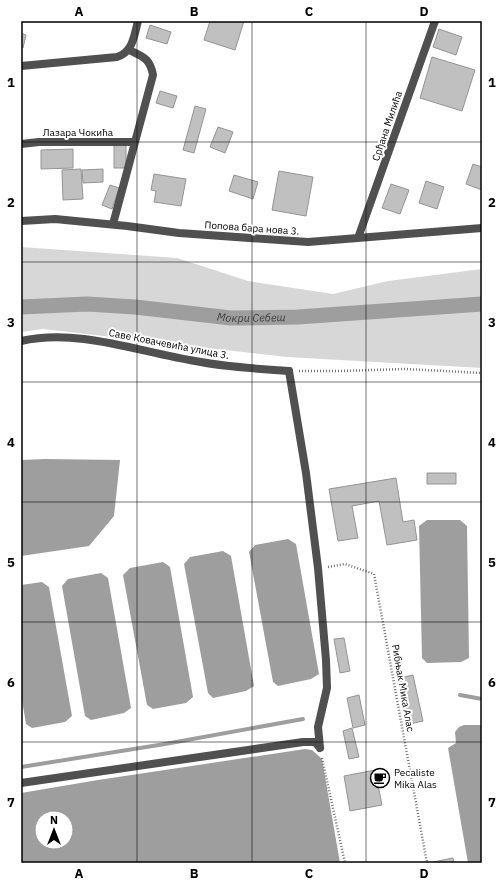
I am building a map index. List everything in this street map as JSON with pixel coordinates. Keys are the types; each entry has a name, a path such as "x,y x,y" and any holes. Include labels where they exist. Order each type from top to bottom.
{"street":[{"path":"21,66 124,55 128,50 138,21"},
{"name":"Срђана Милића","path":"358,238 435,21"},
{"path":"113,224 153,75 152,67 144,57 128,50"},
{"name":"Лазара Чокића","path":"21,144 39,142 135,142"},
{"name":"Попова бара нова 3.","path":"21,221 55,219 113,224 179,233 308,242 482,228"},
{"name":"Саве Ковачевића улица 3.","path":"21,341 66,338 109,343 195,361 237,367 289,371"},
{"path":"289,371 306,473 318,568 327,688 322,717 318,727 320,748"},
{"path":"21,783 303,742 315,742 320,748"}],"path":[{"path":"289,371 405,369 482,373"},
{"name":"Рибњак Мика Алас","path":"318,568 345,564 374,574 427,863"},
{"path":"320,748 345,863"}],"shaded area":[{"path":"21,247 177,258 248,281 333,294 388,281 482,269 482,368 287,357 43,329 21,332"},
{"path":"21,460 120,460 114,516 89,546 21,556"},
{"path":"427,520 460,520 467,526 469,658 461,662 427,663 422,658 419,526"},
{"path":"288,539 296,544 319,674 311,679 278,686 273,682 249,552 255,545"},
{"path":"223,551 231,556 254,686 246,691 213,698 208,693 184,564 190,557"},
{"path":"163,562 170,567 193,697 186,703 153,709 147,705 123,575 130,568"},
{"path":"101,573 108,578 131,708 124,713 91,720 85,716 62,586 68,579"},
{"path":"42,582 49,587 72,716 65,722 32,728 26,724 21,694 21,585"},
{"path":"464,725 482,725 482,863 468,863 448,748 456,743 455,732 459,727"},
{"path":"305,749 312,750 322,759 340,863 21,863 21,793"}],"building":[{"path":"210,21 244,21 235,50 204,40"},
{"path":"150,25 171,32 167,44 146,38"},
{"path":"439,29 462,37 456,55 433,47"},
{"path":"21,33 26,35 23,48 21,47"},
{"path":"432,57 475,70 462,111 420,98"},
{"path":"160,91 177,96 173,108 156,103"},
{"path":"195,106 206,109 194,153 183,150"},
{"path":"218,127 233,132 225,153 210,147"},
{"path":"114,145 126,145 126,168 114,168"},
{"path":"73,149 73,168 41,169 41,150"},
{"path":"473,164 482,167 482,190 466,184"},
{"path":"81,169 83,199 63,200 62,170"},
{"path":"103,169 103,182 83,183 82,170"},
{"path":"279,171 313,177 306,216 272,210"},
{"path":"154,174 186,179 181,206 154,202 156,191 151,190"},
{"path":"234,175 258,182 253,199 229,191"},
{"path":"426,181 444,187 437,209 419,203"},
{"path":"391,184 409,190 400,214 382,208"},
{"path":"110,185 119,188 112,209 102,205"},
{"path":"427,473 456,473 456,484 427,484"},
{"path":"396,478 403,522 414,520 417,540 387,545 379,501 352,506 358,538 338,541 329,489"},
{"path":"344,638 350,671 340,673 334,639"},
{"path":"413,675 423,721 410,724 400,678"},
{"path":"359,695 365,725 353,728 347,698"},
{"path":"352,728 359,757 349,759 343,731"},
{"path":"375,770 382,805 350,811 344,776"},
{"path":"453,858 454,863 433,863 433,862"}],"waterway":[{"name":"Мокри Себеш","path":"21,307 87,304 135,307 231,318 298,317 482,304"},
{"path":"460,695 482,699"},
{"path":"21,767 165,744 303,719"}],"place":[{"name":"Pecaliste Mika Alas","path":"380,778"}]}
